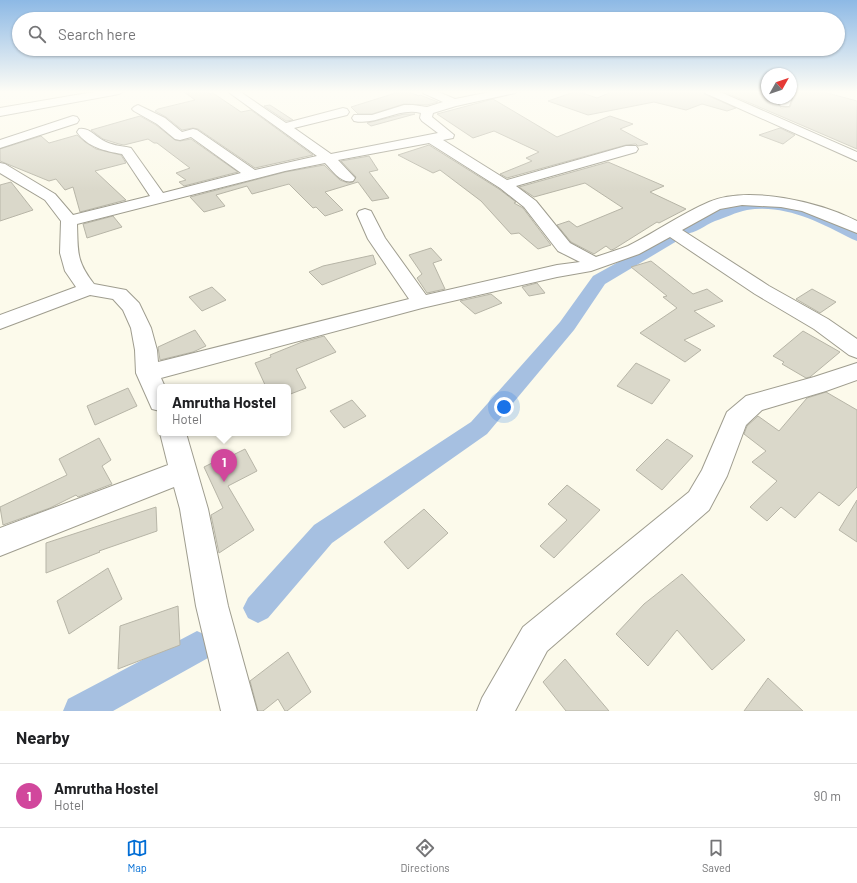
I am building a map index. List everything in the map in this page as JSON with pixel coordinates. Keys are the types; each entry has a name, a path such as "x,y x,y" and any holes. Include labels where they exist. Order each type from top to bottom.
{"street":[{"path":"0,144 60,124"},
{"path":"165,124 180,136 194,133 251,174"},
{"path":"281,124 328,158 348,178"},
{"path":"285,127 296,124"},
{"path":"69,222 251,174 448,135 434,124"},
{"path":"783,124 857,157"},
{"path":"83,132 105,148 126,151 160,199"},
{"path":"432,139 530,204 564,247 594,263"},
{"path":"504,186 630,149"},
{"path":"0,167 50,197 69,222 69,253 74,271 88,289"},
{"path":"147,373 421,302 557,271 585,267 633,250 715,205 742,200 781,202 806,207 842,220 857,228"},
{"path":"365,214 377,239 421,302"},
{"path":"670,229 762,290 821,324 857,350"},
{"path":"0,322 88,289 119,294 132,308 143,335 146,350 147,373 157,395"},
{"path":"495,711 535,640 699,502 713,476 736,419 754,403 818,385 857,371"},
{"path":"174,436 194,509 212,606 239,711"},
{"path":"0,542 183,471"}],"building":[{"path":"111,124 155,124 175,140 180,141 191,139 238,172 184,186 179,182 186,180 176,173 190,168 157,143 154,143 148,139 124,145 103,139 91,130"},
{"path":"175,124 271,124 313,155 255,168 198,129 193,128 182,130"},
{"path":"452,124 535,124 557,137 589,124 633,124 620,129 648,144 638,146 636,144 626,145 507,178 500,174 532,161 526,158 539,152 494,131 473,138"},
{"path":"799,124 857,124 857,149"},
{"path":"780,128 795,135 783,144 759,135"},
{"path":"77,135 96,149 121,155 126,163 95,171 126,200 80,212 73,187 65,190 56,179 49,181 0,161 0,149 41,136 49,143"},
{"path":"429,145 499,189 516,202 514,203 523,208 551,245 538,249 519,233 511,234 481,201 440,170 433,173 398,155"},
{"path":"369,156 378,170 369,172 389,198 372,201 358,182 325,192 343,210 325,216 316,207 313,208 289,184 252,194 247,186 216,195 225,206 204,212 190,197 285,172 324,165 340,180 348,183 353,182 356,177 341,161"},
{"path":"608,162 664,186 650,192 686,209 659,223 657,222 614,249 611,250 606,246 594,254 571,242 557,225 569,221 577,227 623,208 585,183 534,197 519,187"},
{"path":"11,182 33,210 0,221 0,185"},
{"path":"113,216 122,227 87,238 83,224"},
{"path":"431,248 442,260 433,263 445,289 427,293 417,278 422,274 409,255"},
{"path":"373,255 376,264 322,285 309,272 323,266"},
{"path":"651,261 693,294 707,289 723,301 694,311 715,326 684,340 701,350 685,362 640,333 677,308 663,297 667,296 631,267"},
{"path":"537,283 545,293 529,296 522,287"},
{"path":"212,287 226,300 202,311 189,297"},
{"path":"812,289 836,302 820,313 796,299"},
{"path":"491,294 502,303 475,314 460,301"},
{"path":"195,330 206,346 193,352 160,360 158,347"},
{"path":"803,331 840,352 810,377 806,378 782,364 784,362 773,356"},
{"path":"324,336 336,352 296,369 306,388 291,394 291,384 265,384 255,363 302,342"},
{"path":"636,363 670,380 652,404 617,386"},
{"path":"128,388 137,406 95,425 87,406"},
{"path":"826,392 857,410 857,487 839,506 819,492 795,518 781,507 767,521 750,507 777,481 752,462 766,451 744,434 747,426 758,416 779,431 807,398"},
{"path":"352,400 366,416 344,428 330,411"},
{"path":"99,438 111,460 102,466 112,484 78,497 76,495 50,508 3,525 0,507 67,475 59,459"},
{"path":"667,439 693,456 662,490 636,470"},
{"path":"245,449 257,471 228,486 254,530 219,553 211,515 223,508 204,467 214,462 215,464"},
{"path":"567,485 600,510 554,558 540,546 567,520 548,504"},
{"path":"857,500 857,542 839,530"},
{"path":"156,507 157,531 99,551 100,552 46,573 46,543"},
{"path":"424,509 448,533 408,569 384,542"},
{"path":"108,568 122,599 69,634 57,601"},
{"path":"682,574 745,640 712,670 677,630 648,666 616,634 644,604"},
{"path":"178,606 180,645 118,669 120,626"},
{"path":"288,652 311,692 287,711 285,711 278,699 263,711 258,711 250,681"},
{"path":"565,659 609,711 566,711 543,682"},
{"path":"768,678 803,711 744,711"}],"waterway":[{"path":"686,230 707,219 744,206 777,204 823,218 857,236"},
{"path":"258,608 323,534 479,428 567,326 599,280 672,238"},
{"path":"80,711 197,647"}],"place":[{"name":"Amrutha Hostel","path":"224,482"}]}
